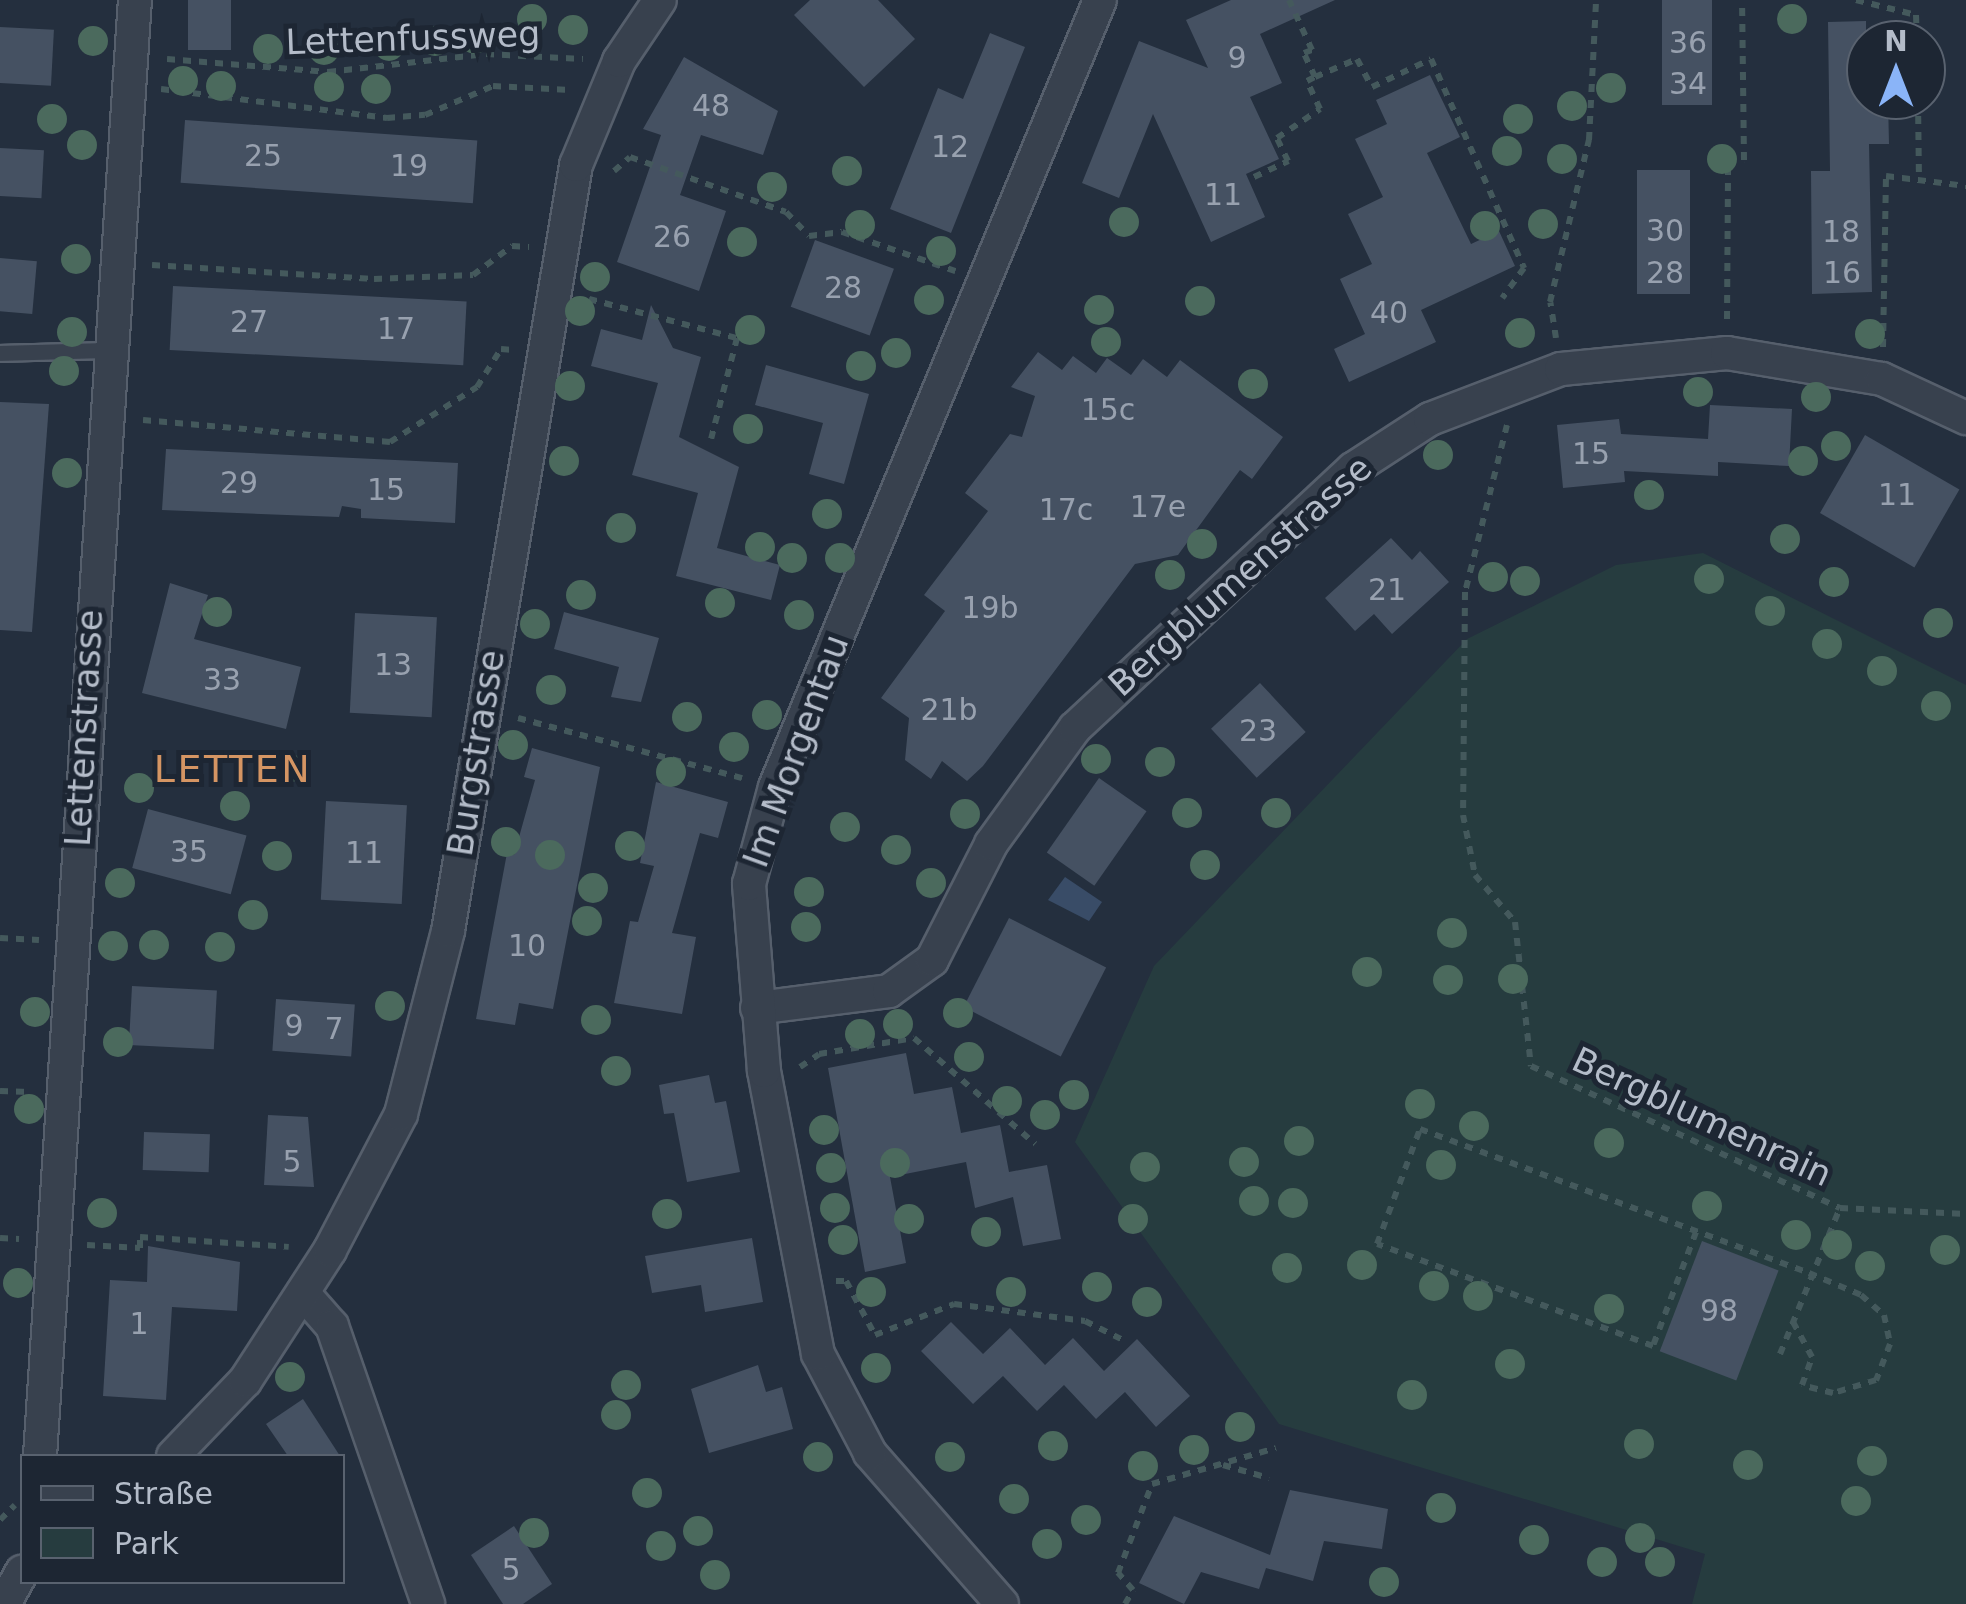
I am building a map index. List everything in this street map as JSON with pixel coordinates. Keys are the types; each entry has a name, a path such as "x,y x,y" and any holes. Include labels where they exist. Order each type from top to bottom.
{"street":[{"name":"Lettenstrasse","path":"40,1454 107,350 135,0"},
{"name":"Burgstrasse","path":"175,1454 245,1381 330,1250 401,1114 448,930 540,352 576,165 619,62 660,0"},
{"name":"Im Morgentau","path":"1002,1604 870,1453 818,1354 757,1008 749,884 775,786 1100,0"},
{"name":"Bergblumenstrasse","path":"757,1008 889,991 932,960 1034,779 1139,662 1353,469 1430,420 1518,382 1561,369 1727,353 1882,378 1966,418"},
{"path":"303,1293 332,1326 428,1604"},
{"path":"4,1604 20,1576"}],"lane":[{"path":"0,353 107,350"}],"path":[{"path":"1289,0 1315,77"},
{"path":"1561,369 1550,302 1589,140 1596,0"},
{"path":"1727,353 1728,161 1744,160 1742,0"},
{"path":"1856,0 1916,15 1916,20"},
{"name":"Lettenfussweg","path":"148,57 328,72 486,54 619,62"},
{"path":"1254,177 1288,161 1277,138 1320,109 1308,81 1357,59 1372,87 1430,59 1524,268 1502,298"},
{"path":"147,86 387,118 425,114 494,86 606,92"},
{"path":"1918,120 1919,178"},
{"path":"610,182 630,158 786,212 808,236 842,232 956,271"},
{"path":"1882,378 1886,176 1966,186"},
{"path":"136,264 374,279 473,275 512,246 558,248"},
{"path":"552,281 594,302 737,338 711,439"},
{"path":"127,419 390,442 477,387 501,349 540,352"},
{"name":"Bergblumenrain","path":"1518,382 1465,592 1462,814 1475,876 1515,922 1531,1066 1840,1208"},
{"path":"483,708 775,786"},
{"path":"0,938 51,941"},
{"path":"803,1067 819,1054 914,1038 1035,1144"},
{"path":"0,1091 25,1092"},
{"path":"1696,1232 1653,1346 1377,1244 1420,1129 1809,1273 1884,1314 1890,1344 1876,1380 1833,1393 1802,1385 1812,1358 1792,1320"},
{"path":"1780,1354 1809,1273 1840,1208 1966,1214"},
{"path":"0,1238 17,1239"},
{"path":"76,1244 140,1248 140,1238 330,1250"},
{"path":"846,1281 875,1335 954,1304 1085,1321 1125,1341"},
{"path":"1125,1604 1132,1590 1118,1574 1152,1484 1276,1448"},
{"path":"1222,1465 1269,1478"},
{"path":"0,1520 15,1505"}],"green space":[{"path":"1703,553 1966,685 1966,1604 1692,1604 1705,1554 1279,1424 1075,1142 1154,966 1467,639 1616,565"}],"water":[{"path":"1065,877 1102,902 1089,921 1048,900"}],"building":[{"path":"188,0 231,0 231,50 188,50"},
{"path":"810,0 878,0 915,39 864,87 794,15"},
{"path":"1231,0 1335,0 1260,34 1282,83 1250,97 1279,159 1246,174 1265,217 1211,242 1153,114 1119,198 1082,183 1139,41 1208,68 1186,20"},
{"path":"1662,0 1712,0 1712,105 1662,105"},
{"path":"1828,22 1846,22 1846,120 1888,120 1889,144 1869,144 1872,292 1812,294 1811,171 1830,171"},
{"path":"0,27 54,30 51,86 0,83"},
{"path":"990,33 1025,47 951,233 890,209 938,88 963,99"},
{"path":"684,57 778,111 763,155 701,135 680,195 726,211 699,291 617,262 661,135 643,129"},
{"path":"1430,75 1460,137 1427,153 1471,244 1499,231 1515,266 1421,310 1436,342 1349,382 1334,349 1365,334 1340,279 1372,264 1348,214 1383,197 1355,139 1387,124 1376,100"},
{"path":"185,120 477,140 473,203 181,183"},
{"path":"0,148 44,150 41,198 0,196"},
{"path":"1637,170 1690,170 1690,294 1637,294"},
{"path":"815,240 894,269 870,335 791,307"},
{"path":"0,258 37,261 32,314 0,311"},
{"path":"173,286 467,301 463,365 170,350"},
{"path":"651,305 673,348 701,357 679,437 739,467 717,548 780,565 771,600 676,576 698,493 632,475 658,383 591,366 601,329 642,340"},
{"path":"1038,352 1062,370 1073,356 1096,373 1107,358 1131,375 1143,359 1167,377 1180,360 1283,437 1252,479 1240,470 1178,555 1135,564 983,766 967,781 942,761 931,779 905,760 909,718 881,698 945,611 924,595 988,511 965,493 1010,434 1022,437 1035,396 1011,387"},
{"path":"766,365 869,394 844,484 809,474 823,423 755,405"},
{"path":"0,402 49,404 32,632 0,630"},
{"path":"1710,405 1792,409 1789,466 1718,462 1718,476 1624,471 1625,482 1563,488 1557,425 1619,419 1621,434 1708,439"},
{"path":"1865,435 1959,490 1914,567 1820,513"},
{"path":"166,449 458,463 455,523 361,518 361,509 342,506 339,517 162,510"},
{"path":"1391,538 1412,560 1420,551 1449,582 1392,634 1374,614 1355,631 1325,598"},
{"path":"170,583 208,595 194,639 301,667 286,729 142,693"},
{"path":"564,612 659,638 641,702 611,697 619,667 554,649"},
{"path":"355,613 437,617 432,717 350,713"},
{"path":"1260,683 1306,732 1257,778 1211,729"},
{"path":"532,748 600,767 553,1009 519,1003 515,1025 476,1019 507,853 514,855 535,780 524,777"},
{"path":"1099,778 1147,811 1094,886 1047,853"},
{"path":"656,782 728,802 718,838 700,833 672,933 696,937 682,1014 614,1003 630,921 638,922 654,866 640,863"},
{"path":"326,801 407,805 402,904 321,900"},
{"path":"148,809 247,835 231,894 132,868"},
{"path":"1009,918 1106,967 1061,1057 964,1007"},
{"path":"132,986 217,990 214,1049 129,1045"},
{"path":"276,999 355,1005 351,1056 272,1051"},
{"path":"906,1053 914,1094 952,1087 961,1133 1000,1125 1009,1172 1047,1165 1061,1239 1023,1246 1013,1197 975,1208 966,1162 890,1177 906,1263 865,1272 828,1068"},
{"path":"709,1075 715,1103 726,1101 740,1172 687,1182 674,1113 664,1114 659,1085"},
{"path":"268,1115 308,1117 314,1187 264,1185"},
{"path":"144,1132 210,1134 209,1172 143,1170"},
{"path":"752,1238 763,1302 705,1312 701,1285 652,1293 645,1256"},
{"path":"1702,1241 1779,1270 1736,1381 1660,1351"},
{"path":"148,1246 240,1262 237,1311 172,1307 166,1400 103,1396 110,1280 147,1282"},
{"path":"951,1322 983,1354 1010,1328 1045,1365 1073,1338 1104,1371 1137,1339 1190,1396 1156,1427 1125,1392 1096,1419 1064,1385 1037,1411 1003,1376 973,1404 921,1351"},
{"path":"758,1365 766,1392 782,1387 793,1429 709,1453 691,1389"},
{"path":"303,1399 339,1454 287,1454 266,1424"},
{"path":"1290,1490 1388,1509 1382,1549 1324,1541 1313,1581 1266,1568 1259,1589 1201,1572 1184,1604 1139,1583 1174,1516 1270,1555"},
{"path":"514,1526 552,1584 523,1604 503,1604 471,1555"}],"district":[{"name":"LETTEN","path":"233,770"}]}
